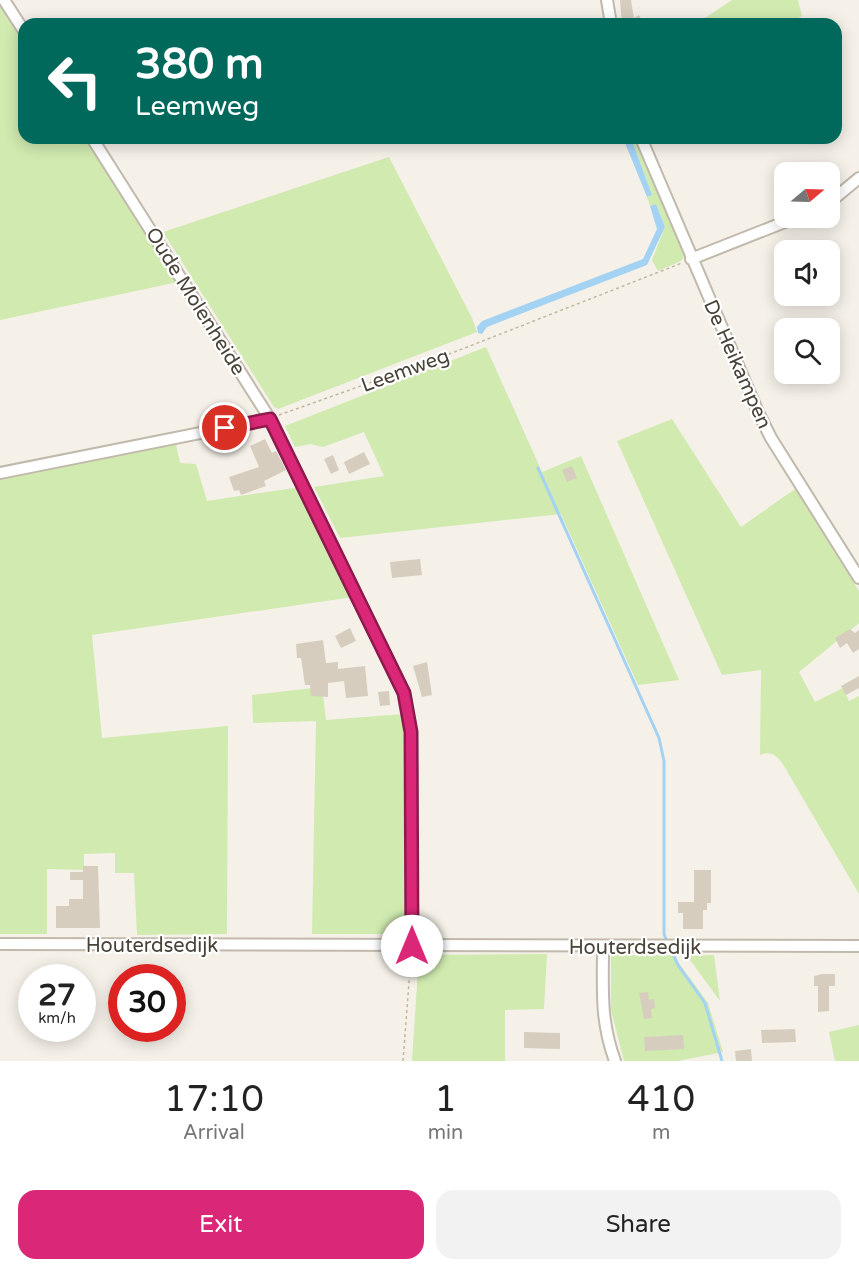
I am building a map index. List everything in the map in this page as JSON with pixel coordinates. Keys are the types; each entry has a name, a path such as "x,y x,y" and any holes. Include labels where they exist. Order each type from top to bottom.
{"street":[{"path":"4,0 18,22"},
{"path":"607,0 610,18"},
{"name":"Oude Molenheide","path":"96,144 270,419 404,693 411,732 412,946"},
{"name":"De Heikampen","path":"643,144 691,259 771,438 859,578"},
{"path":"840,194 859,178"},
{"path":"691,259 774,226"},
{"path":"0,473 270,419"},
{"name":"Houterdsedijk","path":"0,944 603,948 859,946"},
{"path":"603,948 604,1023 615,1061"}],"path":[{"name":"Leemweg","path":"270,419 434,360 691,259"},
{"path":"403,1061 412,946"}],"green space":[{"path":"732,0 798,0 802,16 798,18 705,18"},
{"path":"0,4 18,32 18,144 90,144 178,282 0,320"},
{"path":"633,144 641,144 686,254 681,261 658,271 652,260 665,227 656,204 650,206 647,197 652,195"},
{"path":"389,157 472,318 477,332 278,409 274,407 163,232"},
{"path":"486,347 542,472 581,456 679,680 638,685 561,514 340,538 314,487 384,476 364,432 323,447 311,444 295,447 285,426"},
{"path":"672,419 741,527 795,489 859,591 859,623 799,672 815,702 843,688 849,701 859,696 859,894 782,763 771,754 760,755 761,670 722,675 617,441"},
{"path":"176,444 180,463 196,464 207,501 300,487 353,597 92,635 102,738 228,726 227,934 137,935 134,873 115,873 115,853 84,854 84,870 47,869 47,934 0,934 0,478"},
{"path":"322,687 326,720 403,714 405,934 312,934 316,721 253,723 252,695"},
{"path":"547,954 544,1009 505,1010 505,1061 412,1061 419,955"},
{"path":"611,955 673,955 708,1003 723,1052 678,1061 624,1061 611,1010"},
{"path":"714,955 720,1001 687,956"},
{"path":"859,1025 859,1061 835,1061 829,1032"}],"water":[{"path":"625,144 633,144 652,195 647,197"},
{"path":"656,204 665,227 647,265 487,327 482,334 478,333 477,327 482,321 643,259 657,229 650,206"}],"building":[{"path":"620,0 631,0 634,18 622,18"},
{"path":"265,439 272,453 276,451 286,470 264,481 266,486 241,495 239,490 234,491 229,477 259,467 250,446"},
{"path":"364,452 370,464 349,474 344,462"},
{"path":"333,455 339,470 331,474 324,459"},
{"path":"572,466 577,478 567,482 562,470"},
{"path":"420,559 422,575 392,578 390,562"},
{"path":"350,628 356,641 341,648 335,636"},
{"path":"850,629 855,633 859,630 859,649 853,653 847,643 840,648 835,638"},
{"path":"323,640 326,663 338,662 338,669 365,666 368,696 346,698 344,681 328,683 328,697 311,696 310,685 305,685 301,658 297,658 296,644"},
{"path":"427,662 432,695 422,697 413,666"},
{"path":"859,676 859,688 846,695 841,686"},
{"path":"389,691 390,705 380,706 378,692"},
{"path":"83,866 98,866 100,928 56,928 56,906 69,906 69,899 83,899 83,880 70,880 70,872 83,872"},
{"path":"694,870 711,870 711,903 707,903 707,910 703,910 703,929 683,929 683,913 678,913 678,902 694,902"},
{"path":"835,974 835,986 829,986 829,1011 818,1012 818,986 814,986 814,976"},
{"path":"648,992 649,1000 654,999 655,1008 651,1009 652,1018 644,1019 639,993"},
{"path":"795,1029 796,1042 762,1043 761,1030"},
{"path":"524,1032 560,1033 560,1049 524,1048"},
{"path":"683,1035 684,1049 645,1051 644,1037"},
{"path":"751,1049 752,1061 736,1061 735,1051"}],"waterway":[{"path":"538,468 659,738 664,761 664,934 667,942"},
{"path":"672,952 678,965 705,1003 722,1061"}],"route":[{"path":"225,428 270,419 306,487 404,693 411,732 412,946"}]}
